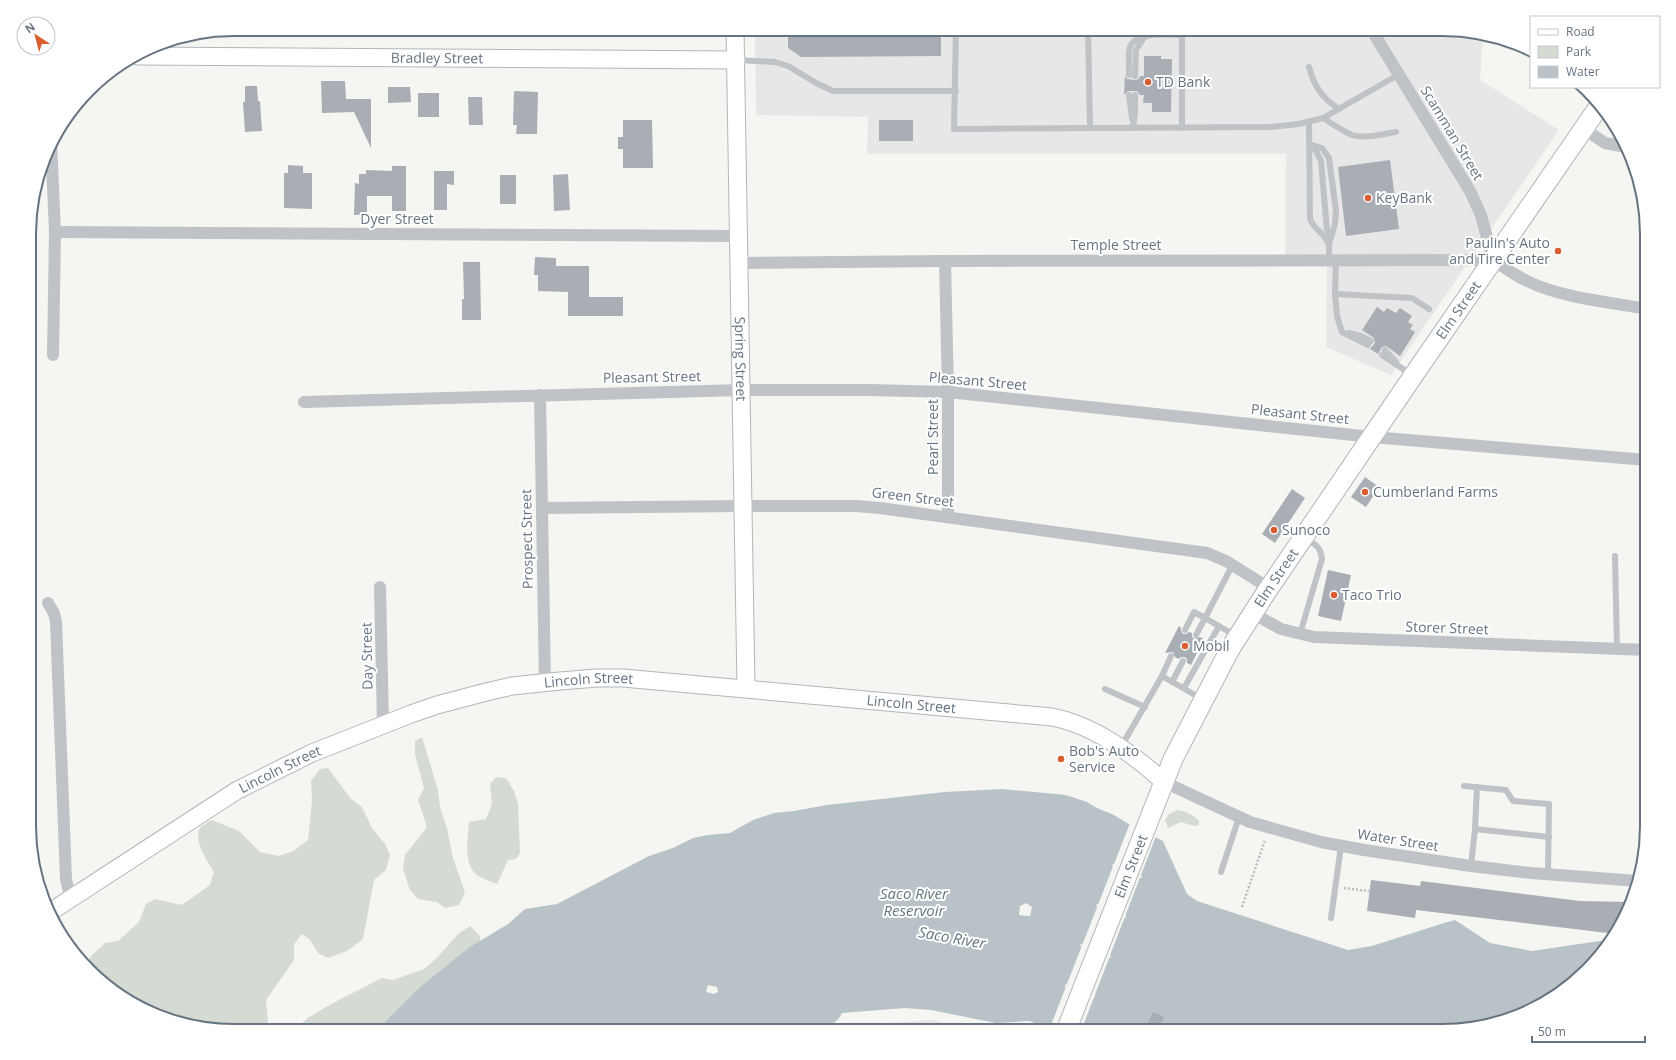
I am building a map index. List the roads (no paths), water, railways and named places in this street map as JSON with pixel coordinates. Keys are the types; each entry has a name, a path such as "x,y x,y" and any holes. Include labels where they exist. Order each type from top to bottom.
{"main road":[{"name":"Elm Street","path":"1069,1024 1178,748 1237,637 1372,437 1406,371 1493,260 1597,110"}],"street":[{"name":"Spring Street","path":"735,36 746,688"},
{"name":"Scamman Street","path":"1378,36 1398,75 1470,191 1481,215 1493,260"},
{"name":"Bradley Street","path":"146,56 736,60"},
{"path":"1584,129 1605,143 1620,146"},
{"path":"52,156 55,232 53,355"},
{"name":"Dyer Street","path":"55,232 739,236"},
{"name":"Temple Street","path":"740,263 1333,259 1493,260"},
{"path":"1493,260 1537,285 1597,300 1640,307"},
{"name":"Pearl Street","path":"945,261 948,392 948,516"},
{"name":"Pleasant Street","path":"304,402 742,390 948,392 1372,437 1640,459"},
{"name":"Prospect Street","path":"540,395 545,683"},
{"name":"Green Street","path":"542,508 742,506 869,507 948,516 1207,553 1233,564 1269,588"},
{"name":"Day Street","path":"380,587 383,725"},
{"path":"48,603 54,613 56,622 66,879 69,892 73,897"},
{"name":"Storer Street","path":"1252,613 1281,629 1314,637 1640,650"},
{"name":"Lincoln Street","path":"54,909 248,784 312,753 411,714 457,699 512,686 597,678 623,678 1052,717 1078,724 1097,733 1146,765 1164,782"},
{"name":"Water Street","path":"1164,782 1250,822 1321,842 1471,866 1632,881"}],"lane":[{"path":"956,36 954,129 1133,125 1182,128 1269,127 1299,124 1322,118 1398,75"},
{"path":"1088,36 1090,127"},
{"path":"1132,76 1136,50 1141,40 1147,36"},
{"path":"1182,36 1182,128"},
{"path":"736,60 775,62 788,66 833,91 956,91"},
{"path":"1309,67 1320,94 1339,109"},
{"path":"1132,95 1135,112 1133,125"},
{"path":"1322,118 1354,136 1396,132"},
{"path":"1309,122 1310,219 1329,244"},
{"path":"1309,144 1316,151 1321,160 1329,244 1333,259 1337,316 1342,332 1370,343"},
{"path":"1309,144 1322,148 1329,158 1336,219 1329,244"},
{"path":"1335,294 1412,298 1428,309"},
{"path":"1384,353 1406,371"},
{"path":"1300,634 1322,560 1322,552 1318,546 1304,538"},
{"path":"1615,556 1617,649"},
{"path":"1196,635 1233,564"},
{"path":"1185,630 1194,612 1237,637"},
{"path":"1184,688 1219,626"},
{"path":"1120,748 1145,707 1171,656"},
{"path":"1172,682 1183,661"},
{"path":"1162,676 1203,700"},
{"path":"1105,689 1145,707"},
{"path":"1464,786 1506,790 1513,801 1549,804 1548,874"},
{"path":"1471,866 1477,787"},
{"path":"1221,872 1239,817"},
{"path":"1475,829 1549,837"},
{"path":"1331,918 1341,846"}],"water":[{"name":"Saco River Reservoir","path":"1002,789 1066,795 1087,802 1163,841 1187,894 1197,901 1348,950 1372,946 1455,920 1490,943 1532,951 1604,940 1591,957 1573,975 1541,998 1506,1014 1455,1024 1038,1024 1029,1021 996,1023 931,1010 905,1008 842,1013 837,1020 830,1024 383,1024 419,988 470,947 508,924 525,909 557,904 649,856 673,848 693,838 730,833 753,820 774,813 827,805 945,792","holes":["1113,864 1142,876 1142,878 1112,866","1026,903 1032,907 1030,916 1019,915 1020,906","1097,904 1126,916 1126,918 1096,906","1081,944 1111,956 1110,958 1080,946","1065,984 1095,996 1094,998 1065,987","708,985 717,987 718,992 714,994 706,992"]}],"place":[{"name":"TD Bank","path":"1148,82"},
{"name":"KeyBank","path":"1368,198"},
{"name":"Paulin's Auto and Tire Center","path":"1558,251"},
{"name":"Cumberland Farms","path":"1365,492"},
{"name":"Sunoco","path":"1274,530"},
{"name":"Taco Trio","path":"1334,595"},
{"name":"Mobil","path":"1185,646"},
{"name":"Bob's Auto Service","path":"1061,759"}],"water label":[{"name":"Saco River","path":"952,938"}]}
